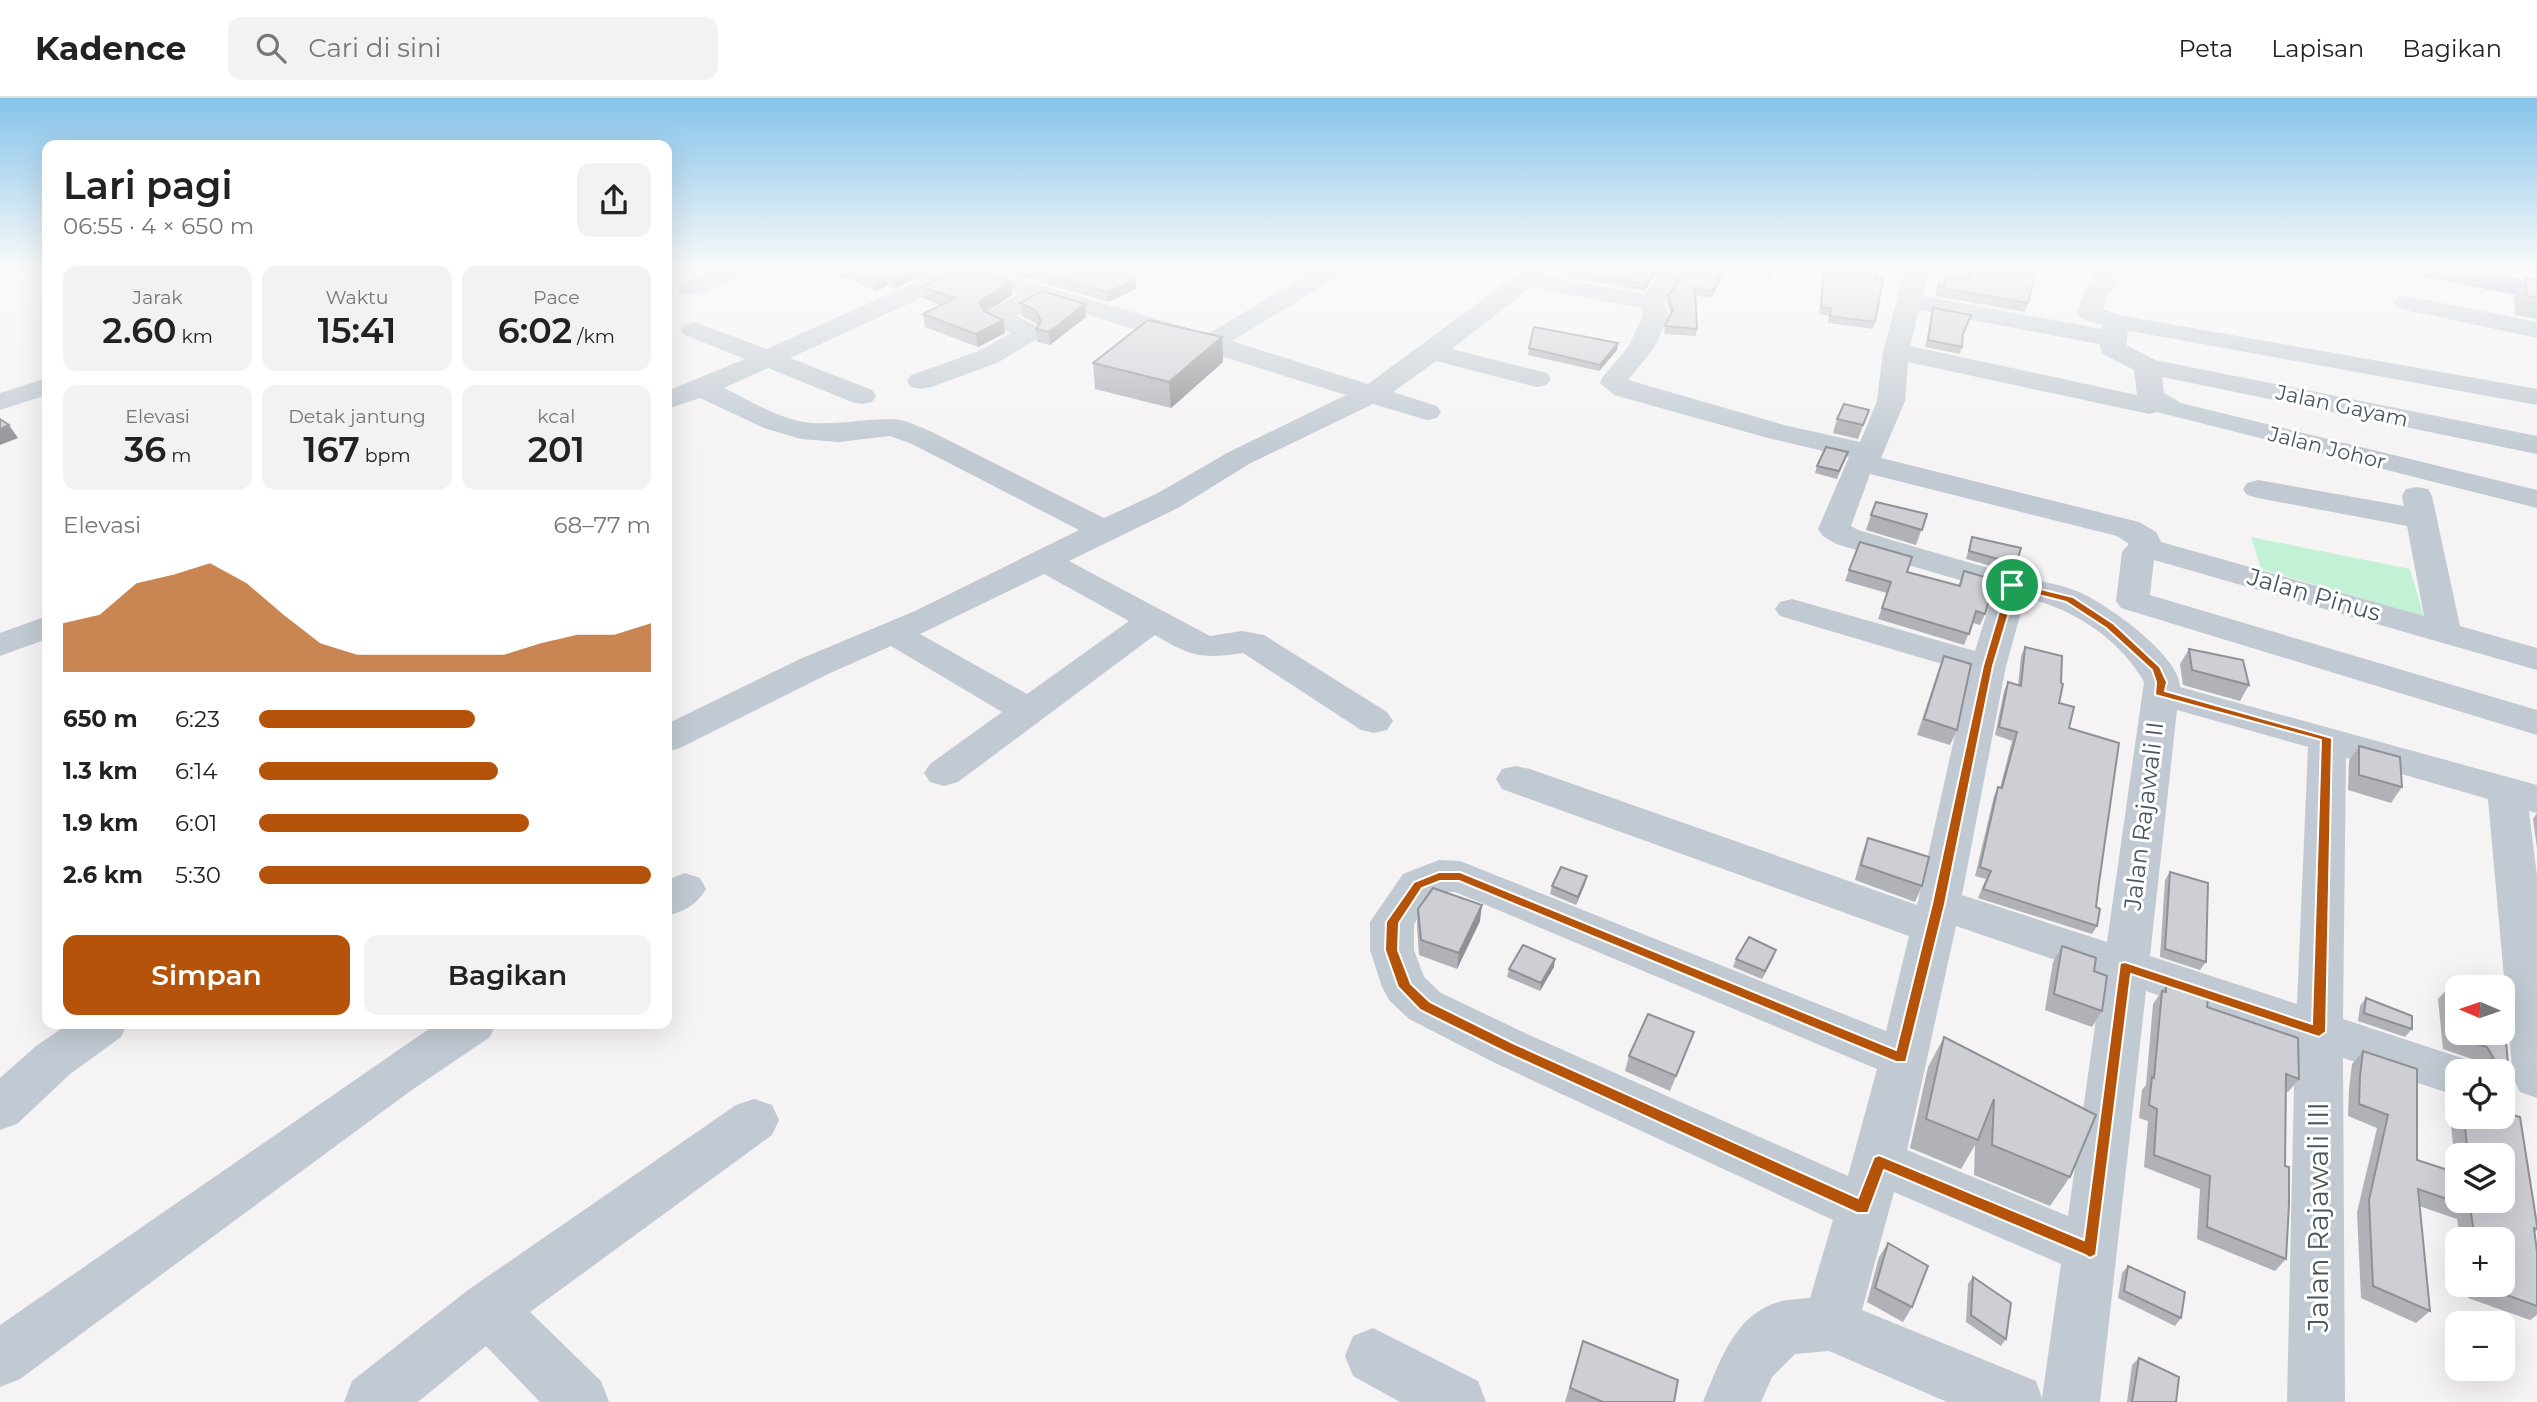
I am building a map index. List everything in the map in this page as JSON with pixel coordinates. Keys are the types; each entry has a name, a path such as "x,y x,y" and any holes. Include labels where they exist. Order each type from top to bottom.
{"street":[{"path":"696,331 862,396"},
{"path":"672,399 828,331"},
{"path":"921,381 980,360 1027,335 1026,331"},
{"path":"1197,331 1377,390 1427,412"},
{"path":"1222,337 1232,331"},
{"path":"672,737 813,667 893,633 1167,501 1239,458 1377,390 1460,331"},
{"path":"1650,331 1638,352 1615,377 1614,383 1624,389 2128,529 2145,539 2146,549 2138,552 2133,601 2537,723"},
{"path":"1865,458 1891,401 1896,351 1901,331"},
{"name":"Jalan Gayam","path":"2121,331 2112,348 2147,366 2537,445"},
{"path":"2140,331 2537,397"},
{"path":"1429,351 1537,379"},
{"path":"1896,351 2149,406"},
{"name":"Jalan Johor","path":"2147,366 2151,397 2171,409 2537,499"},
{"path":"2371,368 2376,414"},
{"path":"0,402 42,388"},
{"path":"701,388 774,422 801,430 839,433 893,427 922,438 1103,530"},
{"path":"2313,444 2318,498"},
{"name":"Jalan Rajawali II","path":"1865,458 1837,517 1835,529 1847,537 2070,600 2110,626 2157,669 2162,682 2071,1402"},
{"path":"2412,470 2444,632"},
{"path":"2258,489 2421,519"},
{"name":"Jalan Pinus","path":"2146,549 2537,659"},
{"path":"1045,561 1207,646 1219,647 1243,641 1252,643 1374,721"},
{"path":"1830,1324 1871,1185 1935,916 1988,666 2012,585"},
{"path":"1792,609 1988,666"},
{"path":"944,773 1153,620"},
{"path":"0,645 42,629"},
{"path":"893,633 1029,711"},
{"path":"2159,693 2327,738 2522,795 2537,1078"},
{"name":"Jalan Rajawali III","path":"2316,1402 2319,1032 2327,738"},
{"path":"1516,779 1935,916 2125,967 2445,1072"},
{"path":"1901,1058 1460,877 1439,876 1418,885 1392,922 1392,950 1405,987 1425,1006 1510,1048 1871,1185 2090,1250"},
{"path":"0,1109 53,1060 97,1029"},
{"path":"0,1359 155,1246 466,1029"},
{"path":"2515,1095 2537,1102"},
{"path":"373,1402 488,1309 754,1120"},
{"path":"488,1309 580,1402"},
{"path":"1732,1402 1751,1357 1782,1328 1830,1324 2015,1402"},
{"path":"1373,1356 1457,1402"}],"green space":[{"path":"2251,537 2410,569 2424,617 2261,569"}],"building":[{"path":"1134,331 1195,331 1222,337 1169,382 1093,363"},
{"path":"1533,331 1554,331 1618,343 1600,365 1529,348"},
{"path":"1929,331 1964,331 1962,347 1928,340"},
{"path":"1844,404 1869,410 1863,425 1837,419"},
{"path":"0,419 9,425 0,429"},
{"path":"1826,447 1848,452 1839,471 1817,466"},
{"path":"1876,502 1927,514 1922,530 1871,515"},
{"path":"1972,537 2021,548 2016,564 1969,551"},
{"path":"1860,542 1912,557 1907,572 1960,586 1964,571 1995,580 1985,614 1976,611 1969,634 1882,608 1891,582 1849,570"},
{"path":"2025,647 2062,656 2063,684 2059,703 2074,707 2069,728 2119,743 2096,907 2100,909 2097,926 1983,889 1991,871 1980,867 1998,787 2002,788 2017,732 1999,727 2008,682 2021,686"},
{"path":"2189,649 2243,660 2249,685 2192,670"},
{"path":"1944,656 1971,664 1957,730 1924,719"},
{"path":"2359,746 2400,757 2402,787 2359,775"},
{"path":"1868,838 1929,857 1922,886 1861,865"},
{"path":"1561,867 1587,876 1578,897 1552,886"},
{"path":"2170,872 2208,883 2206,962 2165,949"},
{"path":"1433,888 1482,905 1459,953 1421,940 1418,909"},
{"path":"1749,937 1776,950 1765,971 1736,959"},
{"path":"1523,945 1555,959 1541,983 1509,969"},
{"path":"2062,946 2096,958 2094,971 2107,976 2102,1011 2054,994"},
{"path":"2166,985 2208,998 2207,1007 2298,1038 2299,1079 2286,1074 2285,1166 2289,1167 2289,1204 2286,1259 2207,1227 2210,1176 2154,1155 2157,1109 2149,1105 2162,991 2166,992"},
{"path":"2366,998 2412,1016 2412,1029 2364,1013"},
{"path":"1648,1014 1694,1032 1676,1076 1629,1056"},
{"path":"1944,1037 2096,1115 2070,1177 1992,1145 1994,1099 1978,1140 1926,1119"},
{"path":"2481,1045 2506,1045 2508,1059 2494,1059 2487,1047"},
{"path":"2363,1051 2417,1069 2417,1160 2445,1169 2445,1198 2418,1189 2430,1311 2373,1286 2369,1200 2388,1115 2359,1104"},
{"path":"2515,1116 2520,1117 2537,1225 2537,1229 2534,1228 2537,1306 2512,1297 2515,1297 2515,1227 2473,1227 2471,1213 2515,1213 2515,1143 2467,1143 2465,1129 2515,1129"},
{"path":"1888,1243 1928,1266 1912,1307 1875,1288"},
{"path":"2128,1266 2185,1292 2181,1318 2124,1291"},
{"path":"1973,1277 2011,1303 2006,1339 1971,1315"},
{"path":"1583,1341 1678,1380 1674,1402 1603,1402 1570,1388"},
{"path":"2139,1358 2179,1377 2176,1402 2132,1402"}],"route":[{"path":"2012,585 2070,600 2110,626 2157,669 2162,682 2159,693 2327,738 2319,1032 2125,967 2090,1250 1879,1162 1863,1208 1510,1048 1425,1006 1405,987 1392,950 1392,922 1418,885 1439,876 1460,877 1901,1058 1931,927 1939,904 1988,666 2012,585"}]}
